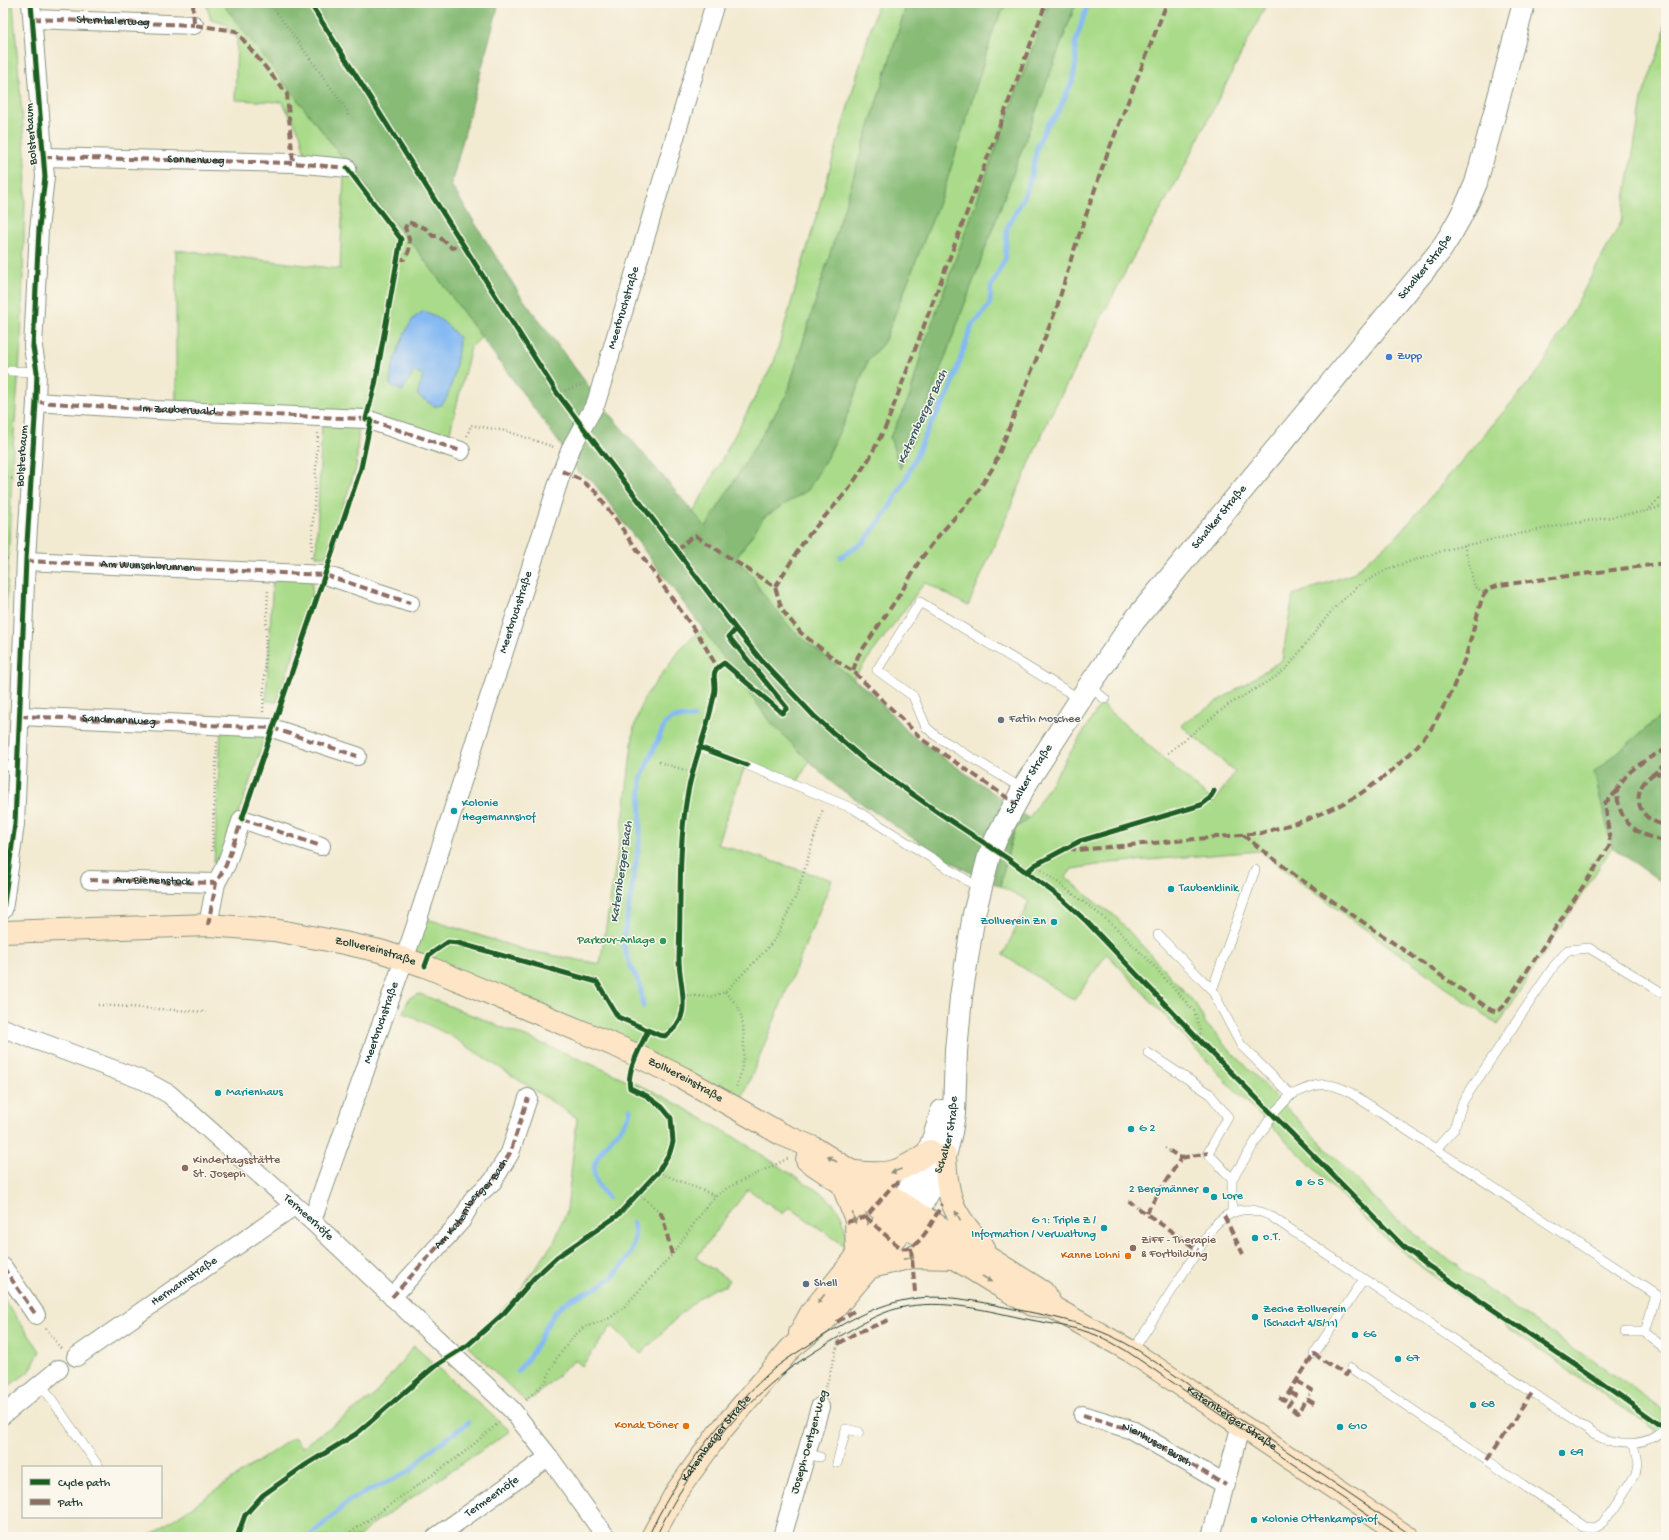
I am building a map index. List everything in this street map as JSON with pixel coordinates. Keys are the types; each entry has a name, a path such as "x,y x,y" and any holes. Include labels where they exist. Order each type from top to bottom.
{"main road":[{"name":"Zollvereinstraße","path":"3,932 208,925 274,930 344,943 404,959 467,982 622,1048 683,1078 781,1134 814,1148 848,1177 904,1214"},
{"name":"Zollvereinstraße","path":"781,1134 796,1153 848,1177"},
{"path":"954,1258 912,1257 864,1261 848,1177 895,1172 937,1153 950,1200 956,1214 968,1230 1001,1266"},
{"name":"Katernberger Straße","path":"904,1214 954,1258 1033,1305 1052,1307 1132,1352 1407,1537"},
{"name":"Katernberger Straße","path":"652,1537 669,1504 690,1471 718,1434 791,1348 823,1322 864,1261 904,1214"},
{"name":"Katernberger Straße","path":"904,1214 1001,1266 1043,1292 1052,1307"}],"street":[{"name":"Meerbruchstraße","path":"312,1221 404,959 562,471 572,446 596,403 715,3"},
{"name":"Schalker Straße","path":"904,1214 916,1180 937,1153 954,1114 956,1051 963,988 974,914 979,888 997,837 1023,789 1091,695 1134,621 1440,251 1453,232 1465,211 1476,183 1524,3"},
{"name":"Sterntalerweg","path":"32,11 194,25"},
{"name":"Bolsterbaum","path":"3,910 15,824 9,766 20,716 26,561 36,402 37,372 33,347 39,229 45,177 32,11"},
{"name":"Sonnenweg","path":"44,157 293,163 347,168"},
{"name":"Im Zauberwald","path":"36,402 156,410 319,416 371,420 461,451"},
{"name":"Am Wunschbrunnen","path":"26,561 325,575 410,603"},
{"name":"Sandmannweg","path":"20,716 262,726 357,756"},
{"path":"208,925 216,883 226,865 242,819 321,846"},
{"name":"Am Bienenstock","path":"90,880 216,883"},
{"name":"Termeerhöfe","path":"3,1028 145,1081 169,1094 312,1221 512,1410 549,1457 606,1537"},
{"name":"Am Katernberger Bach","path":"392,1297 461,1221 474,1198 493,1181 510,1153 528,1098"},
{"name":"Hermannstraße","path":"3,1415 67,1361 294,1206"},
{"path":"3,1267 36,1314"},
{"name":"Joseph-Oertgen-Weg","path":"782,1537 813,1456 820,1407"},
{"name":"Nienhuser Busch","path":"1083,1415 1132,1430 1226,1484"},
{"path":"1211,1537 1241,1424"},
{"name":"Termeerhöfe","path":"436,1537 549,1457"}],"lane":[{"path":"10,371 37,372"},
{"path":"1023,789 936,736 926,727 920,708 913,696 877,670 920,602 1091,695"},
{"path":"747,765 854,809 979,888"},
{"path":"1212,990 1255,870"},
{"path":"1158,935 1212,990 1241,1045 1291,1096"},
{"path":"1436,1149 1454,1129 1463,1101 1554,966 1568,950 1588,948 1666,995"},
{"path":"1148,1053 1209,1092 1228,1117 1208,1153 1232,1180"},
{"path":"1232,1212 1232,1180 1273,1114 1291,1096 1315,1085 1335,1085 1351,1093 1656,1295 1666,1295"},
{"path":"1132,1352 1213,1227 1224,1216 1232,1212 1259,1211 1269,1215 1595,1435 1612,1442 1632,1444 1652,1439 1661,1434 1666,1428"},
{"path":"1314,1354 1364,1279"},
{"path":"1645,1332 1656,1295"},
{"path":"1625,1332 1645,1332 1666,1348"},
{"path":"1351,1368 1585,1527 1595,1528 1603,1523 1634,1475 1636,1464 1632,1444"},
{"path":"41,1384 98,1466"},
{"path":"837,1463 846,1429 859,1432"}],"path":[{"path":"270,3 347,110 348,118"},
{"path":"557,393 603,378"},
{"path":"310,574 319,416"},
{"path":"461,451 471,425 506,431 553,447 572,446"},
{"path":"1647,511 1661,497 1666,488"},
{"path":"1168,753 1228,705 1277,676 1288,667 1333,609 1358,586 1390,568 1438,551 1552,527 1647,511 1666,506"},
{"path":"1464,546 1475,587 1484,592"},
{"path":"262,726 270,573"},
{"path":"212,853 218,725"},
{"path":"699,747 747,765"},
{"path":"659,762 692,772"},
{"path":"683,995 710,997 725,992 766,950 777,936 798,891 827,797"},
{"path":"1035,865 1111,923 1149,961 1194,1011 1200,1028 1200,1041"},
{"path":"725,992 738,1007 744,1041 740,1079 727,1104"},
{"path":"98,1005 206,1012"},
{"path":"1165,1148 1170,1151"},
{"path":"344,1537 462,1454 485,1436 512,1410 546,1381 556,1359 574,1336 583,1328 610,1318 623,1308 672,1255 707,1205 716,1196 727,1188 781,1164 796,1153"},
{"path":"658,1172 716,1196"},
{"path":"638,1193 660,1212"},
{"path":"1133,1204 1138,1208"},
{"path":"36,1314 67,1361"},
{"path":"1307,1399 1310,1394"}],"green space":[{"path":"3,3 13,3 26,165 21,343 13,448 3,685"},
{"path":"206,3 222,3 393,222 415,247 482,337 471,347 446,448 359,424 356,468 326,556 316,556 322,421 176,411 176,250 340,269 344,173 310,159 305,154 300,133 282,102 235,100 237,36 228,32 228,25 211,20"},
{"path":"222,3 499,3 451,185 520,295 611,416 706,527 787,394 907,3 1007,3 995,25 945,187 884,342 868,360 846,418 829,454 808,490 764,517 736,559 753,577 759,589 794,632 874,695 910,734 1029,818 1016,828 1011,841 1000,886 967,871 913,838 836,786 770,722 703,629 591,479 580,474 558,441 415,247 393,222"},
{"path":"878,3 907,3 787,394 706,527 693,513 774,362"},
{"path":"1007,3 1049,3 922,351 910,396 890,437 900,468 920,425 1076,3 1267,3 1178,179 1132,259 1049,418 968,606 925,582 853,679 814,650 793,631 736,559 764,517 808,490 846,418 868,360 884,342 945,187 995,25"},
{"path":"1049,3 1076,3 920,425 900,469 890,437 910,396 922,351"},
{"path":"1666,18 1666,712 1594,772 1612,847 1498,1025 1333,906 1260,851 1110,863 1072,869 1066,877 1097,904 1114,915 1195,1003 1206,1024 1393,1217 1438,1252 1526,1316 1656,1404 1666,1413 1666,1438 1424,1269 1375,1229 1226,1081 1107,954 1074,1000 1003,955 1029,901 1000,886 1011,841 1016,828 1029,818 1101,704 1214,802 1235,772 1181,725 1282,660 1293,595 1352,574 1399,534 1542,367 1621,222 1643,95 1663,39"},
{"path":"273,575 312,578 312,600 277,702 266,701"},
{"path":"703,629 770,722 809,761 797,783 746,763 717,844 832,880 739,1106 405,958 421,917 525,950 600,964 624,813 634,727 644,698 684,645"},
{"path":"1666,712 1666,885 1612,847 1594,772"},
{"path":"221,730 264,732 264,741 221,864 214,863"},
{"path":"420,994 575,1057 663,1096 731,1135 830,1200 839,1211 844,1224 846,1238 845,1246 789,1207 783,1214 748,1189 696,1258 729,1280 725,1286 716,1288 693,1303 641,1354 611,1325 609,1330 582,1366 575,1360 527,1403 466,1344 516,1296 555,1240 567,1210 577,1118 451,1036 403,1012 409,998"},
{"path":"3,1298 40,1351 30,1371 3,1390"},
{"path":"414,1346 510,1431 370,1526 359,1537 154,1537 152,1534 294,1437 302,1447 373,1397"}],"water":[{"path":"424,311 443,322 459,338 458,353 452,382 443,403 437,406 434,406 417,395 423,377 420,373 414,372 402,391 390,385 392,369 406,331 414,318"}],"waterway":[{"name":"Katernberger Bach","path":"841,557 864,542 886,513 906,479 927,431 949,393 972,325 981,316 990,303 991,287 1005,259 1007,228 1025,195 1032,173 1037,147 1047,125 1057,114 1073,80 1076,62 1075,44 1088,3"},
{"name":"Katernberger Bach","path":"643,1006 640,985 630,965 623,943 640,839 641,778 665,724 673,718 694,717"},
{"name":"Katernberger Bach","path":"608,1198 597,1183 594,1172 596,1161 601,1152 628,1118 630,1109"},
{"name":"Katernberger Bach","path":"518,1371 531,1354 547,1324 558,1309 570,1300 601,1285 618,1271 630,1254 635,1233 633,1223"},
{"name":"Katernberger Bach","path":"309,1537 350,1500 410,1471 428,1452 468,1423"}],"tram line":[{"path":"648,1537 672,1492 700,1450 733,1410 768,1374 794,1354 854,1318 888,1304 925,1297 952,1298 979,1302 1066,1320 1095,1329 1124,1342 1414,1537"},
{"path":"656,1537 679,1493 709,1450 743,1411 779,1377 815,1352 852,1329 875,1317 899,1308 932,1304 982,1310 1072,1328 1103,1338 1125,1350 1400,1537"}],"marked path":[{"path":"193,3 194,25 236,31 287,94 293,163"},
{"path":"775,587 806,538 848,490 869,459 886,426 1046,3"},
{"path":"853,671 858,656 902,591 920,560 940,534 976,494 994,466 1057,307 1072,256 1106,157 1167,3"},
{"path":"33,19 194,25"},
{"path":"44,157 293,163 347,168 349,170"},
{"path":"397,259 404,259 410,248 405,228 408,222 425,228 433,236 438,236 452,248 464,246"},
{"path":"36,402 156,410 366,419 461,451"},
{"path":"562,471 579,479 596,492 701,639 717,667"},
{"path":"677,551 692,536 696,536 775,587 782,610 801,633 841,664 853,671 923,740 1015,803"},
{"path":"26,561 325,575 410,603"},
{"path":"1068,848 1077,850 1261,833 1306,820 1340,805 1357,796 1388,774 1413,751 1431,729 1450,695 1466,656 1482,598 1488,589 1500,585 1666,563"},
{"path":"20,716 272,728 357,756"},
{"path":"1666,749 1644,761 1631,771 1625,777 1617,791 1618,802 1625,820 1646,836 1666,841"},
{"path":"1666,763 1655,773 1666,775"},
{"path":"1655,773 1646,780 1641,787 1639,804 1642,811 1648,817 1656,822 1666,825"},
{"path":"1243,835 1296,876 1491,1010 1497,1012 1503,1007 1609,847 1610,843 1605,803 1617,791"},
{"path":"208,925 216,883 226,865 243,817"},
{"path":"242,819 321,846"},
{"path":"90,880 216,883"},
{"path":"392,1297 461,1221 474,1198 493,1181 510,1153 528,1098"},
{"path":"1146,1213 1181,1158 1170,1151"},
{"path":"1181,1158 1208,1153"},
{"path":"847,1222 866,1217 893,1185 902,1180"},
{"path":"1129,1201 1133,1204"},
{"path":"866,1217 899,1246 902,1248 908,1248 914,1245 926,1232 942,1204"},
{"path":"1138,1208 1198,1250"},
{"path":"660,1212 663,1218 672,1255"},
{"path":"1224,1216 1243,1254"},
{"path":"911,1248 915,1292"},
{"path":"3,1267 36,1315"},
{"path":"837,1322 857,1309"},
{"path":"838,1344 856,1333 889,1320"},
{"path":"1279,1398 1284,1400 1314,1354 1346,1375 1351,1368"},
{"path":"1297,1381 1312,1390 1310,1394"},
{"path":"1290,1392 1295,1395 1288,1406 1298,1413 1307,1399 1315,1404"},
{"path":"1487,1460 1532,1393"},
{"path":"1083,1415 1132,1430 1226,1485"}],"cycle path":[{"path":"3,910 15,824 26,559 36,402 37,372 33,347 39,229 45,177 31,3"},
{"path":"310,3 557,393 736,629 762,661 815,717 863,759 939,813 1007,858 1061,898 1087,922 1200,1041 1403,1246 1427,1265 1593,1377 1666,1429"},
{"path":"347,168 401,239 375,385 366,419"},
{"path":"242,819 361,468 371,420"},
{"path":"425,966 429,955 448,942 458,943 597,982 618,1017 659,1035 665,1036 674,1028 680,1019 683,1010 679,957 681,857 684,817 692,774 714,696 715,671 724,663 782,713 787,708 729,637 736,629"},
{"path":"699,747 747,765"},
{"path":"1027,872 1035,865 1080,841 1201,805 1210,798 1214,791"},
{"path":"237,1537 245,1515 263,1495 304,1466 356,1434 435,1366 468,1345 504,1313 534,1278 557,1257 617,1216 658,1172 670,1152 673,1142 671,1118 662,1107 647,1096 630,1088 629,1081 632,1067 648,1030"}],"place":[{"name":"Zupp","path":"1389,357"},
{"name":"Fatih Moschee","path":"1001,720"},
{"name":"Kolonie Hegemannshof","path":"454,811"},
{"name":"Taubenklinik","path":"1171,889"},
{"name":"Zollverein Zn","path":"1054,922"},
{"name":"Parkour-Anlage","path":"663,941"},
{"name":"Marienhaus","path":"218,1093"},
{"name":"G 2","path":"1131,1129"},
{"name":"Kindertagsstätte St. Joseph","path":"185,1168"},
{"name":"G 5","path":"1299,1183"},
{"name":"2 Bergmänner","path":"1206,1190"},
{"name":"Lore","path":"1214,1197"},
{"name":"G 1: Triple Z / Information / Verwaltung","path":"1104,1228"},
{"name":"o.T.","path":"1255,1238"},
{"name":"ZiFF - Therapie & Fortbildung","path":"1133,1248"},
{"name":"Kanne Lohni","path":"1128,1256"},
{"name":"Shell","path":"806,1284"},
{"name":"Zeche Zollverein (Schacht 4/5/11)","path":"1255,1317"},
{"name":"G6","path":"1355,1335"},
{"name":"G7","path":"1398,1359"},
{"name":"G8","path":"1473,1405"},
{"name":"Konak Döner","path":"686,1426"},
{"name":"G10","path":"1340,1427"},
{"name":"G9","path":"1562,1453"},
{"name":"Kolonie Ottenkampshof","path":"1254,1520"}]}
